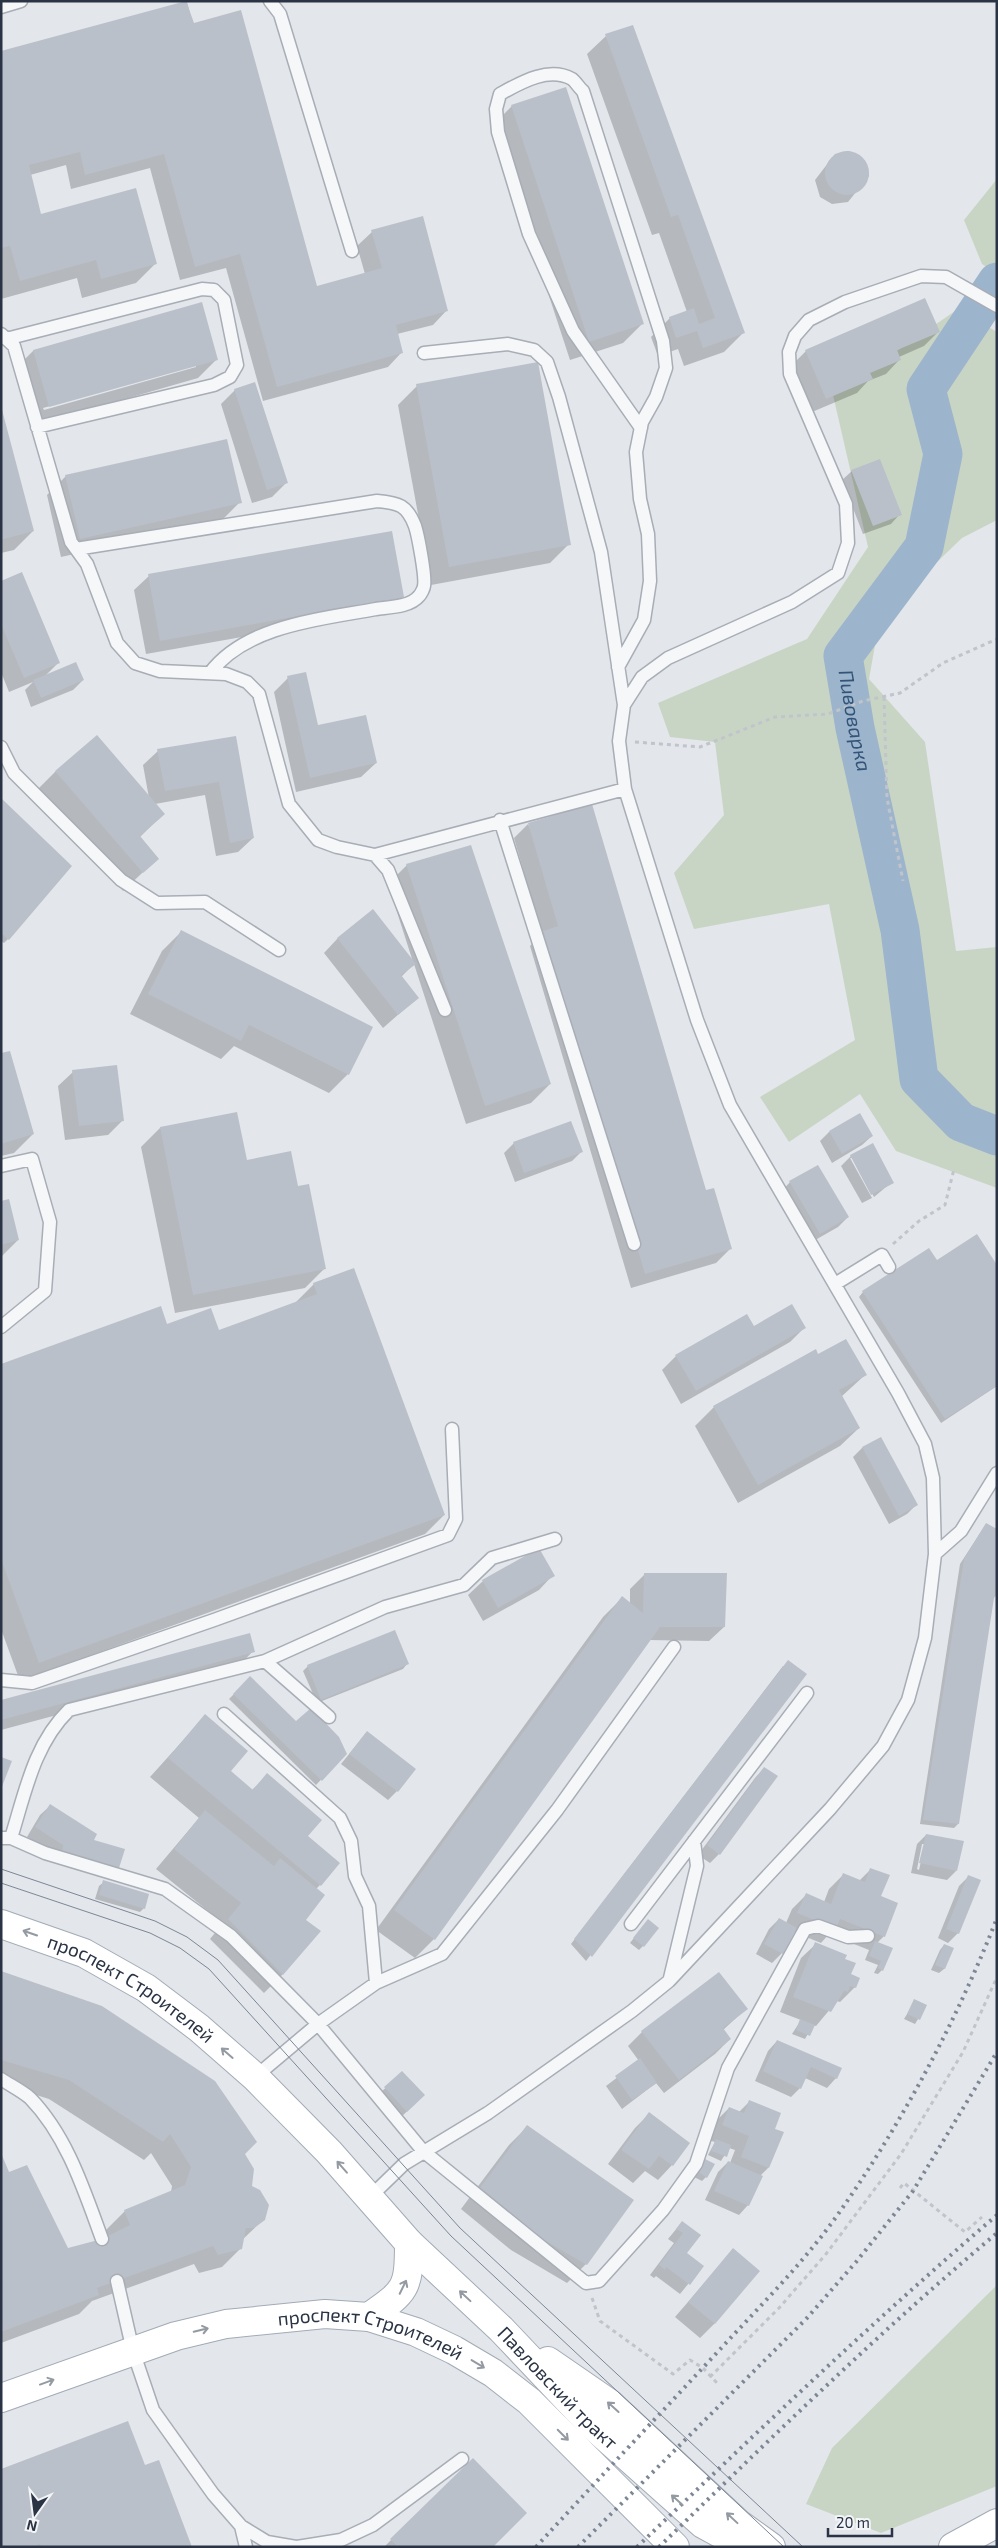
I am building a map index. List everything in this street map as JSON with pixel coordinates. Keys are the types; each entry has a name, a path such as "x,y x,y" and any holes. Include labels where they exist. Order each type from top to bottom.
{"main road":[{"name":"проспект Строителей","path":"1,1924 84,1953 146,1988 199,2028 255,2077 328,2152 409,2243 501,2329"},
{"path":"369,2317 398,2297 409,2274 409,2243"},
{"name":"проспект Строителей","path":"1,2398 176,2336 226,2324 325,2314 369,2317 416,2332 454,2350 493,2373 529,2401 675,2547"},
{"name":"Павловский тракт","path":"501,2329 592,2424 696,2517 704,2524 746,2547"},
{"name":"Павловский тракт","path":"501,2329 609,2403 739,2524 771,2547"},
{"path":"953,2547 997,2524"}],"lane":[{"path":"1,6 21,1"},
{"path":"270,1 280,14 352,251"},
{"path":"618,667 644,620 650,581 648,534 640,499 636,452 641,428 666,368 663,341 583,91 572,79 551,74 526,80 500,94 496,109 498,132 529,234 573,331 641,428"},
{"path":"624,705 642,677 668,658 792,602 838,573 848,543 846,504 790,374 789,352 795,336 809,320 845,302 921,276 946,277 997,306"},
{"path":"4,336 202,289 214,290 224,300 237,365 230,377 214,385 37,427"},
{"path":"4,336 14,346 70,542 87,564 117,643 135,663 160,671 226,674 247,682 259,694 289,804 318,840 337,847 375,855 500,820 625,789"},
{"path":"369,2198 404,2164 488,2113 632,2011 670,1981 830,1809 883,1746 908,1700 925,1638 935,1554 933,1478 925,1444 835,1284 730,1105 697,1020 625,789 619,742 624,705 601,552 560,397 547,362 534,350 508,344 424,353"},
{"path":"76,549 378,501 404,506 411,516 418,533 424,586 418,596 400,605 288,626 256,639 220,659 210,673"},
{"path":"1,747 14,773 121,880 157,903 205,902 279,950"},
{"path":"500,820 634,1244"},
{"path":"375,855 388,870 444,1010"},
{"path":"1,1166 32,1159 50,1222 45,1291 1,1326"},
{"path":"835,1284 882,1255 889,1267"},
{"path":"1,1680 32,1682 214,1620 448,1535 456,1519 452,1429"},
{"path":"935,1554 961,1531 997,1473"},
{"path":"555,1539 492,1558 464,1585 385,1607 265,1660 69,1710 54,1724 40,1748 6,1838 46,1853 165,1889 231,1936 318,2024 423,2151 586,2283 599,2281 663,2210 696,2164 728,2068 805,1929 818,1926 848,1937 868,1936"},
{"path":"255,2077 318,2024 376,1983 442,1954 557,1810 674,1648"},
{"path":"265,1660 329,1717"},
{"path":"631,1924 807,1693"},
{"path":"224,1714 340,1818 351,1841 355,1876 369,1906 376,1983"},
{"path":"670,1981 696,1866 694,1841"},
{"path":"1,2079 29,2098 57,2132 79,2177 102,2239"},
{"path":"116,2280 133,2351 153,2410 212,2494 240,2526 267,2542 297,2547 341,2540 373,2525 462,2458"},
{"path":"240,2526 246,2547"}],"path":[{"path":"619,742 700,747 775,717 828,714 863,701 900,693 943,663 997,639"},
{"path":"884,697 887,798 903,881"},
{"path":"882,1255 919,1221 946,1205 954,1169"},
{"path":"710,2377 778,2308 826,2254 901,2154 963,2052 997,1977"},
{"path":"900,2188 904,2184 965,2232 982,2216"},
{"path":"586,2283 600,2322 673,2374 690,2360 718,2384"}],"green space":[{"path":"997,179 997,274 982,264 964,220"},
{"path":"958,309 997,332 997,520 962,538 880,617 869,679 925,742 956,951 997,947 997,1188 896,1151 860,1094 789,1142 760,1097 855,1040 829,904 694,929 674,873 724,815 715,742 670,737 658,703 807,639 868,547 833,395"},
{"path":"997,2285 997,2486 881,2533 806,2504 832,2448"}],"building":[{"path":"186,1 194,23 241,10 317,286 382,268 371,230 423,216 448,311 396,325 403,353 277,387 240,254 195,267 164,154 85,175 80,152 29,165 41,214 136,188 157,264 101,279 96,260 20,281 10,246 1,248 1,51"},
{"path":"633,25 745,333 703,348 697,331 676,338 669,317 694,308 699,324 715,318 678,215 671,217 605,34"},
{"path":"566,87 644,324 589,342 511,105"},
{"path":"843,151 851,151 863,157 869,173 863,189 851,195 843,195 831,189 825,177 825,169 831,157"},
{"path":"925,298 940,332 897,350 901,360 870,373 873,379 826,399 805,350"},
{"path":"202,302 218,360 49,407 33,350"},
{"path":"538,362 571,545 449,567 416,384"},
{"path":"255,382 288,483 267,490 234,389"},
{"path":"1,406 34,531 1,540"},
{"path":"227,439 242,503 80,539 65,475"},
{"path":"880,459 902,515 873,526 851,470"},
{"path":"392,531 404,597 160,641 148,574"},
{"path":"22,572 60,663 24,678 1,624 1,581"},
{"path":"76,662 84,680 41,698 33,680"},
{"path":"306,672 318,725 366,715 377,763 310,778 287,676"},
{"path":"97,735 165,814 140,836 159,859 143,873 55,771"},
{"path":"236,736 254,838 230,843 219,782 165,791 157,749"},
{"path":"1,798 72,866 9,940 1,933"},
{"path":"592,804 706,1190 714,1188 732,1249 645,1274 543,931 558,926 528,823"},
{"path":"471,845 551,1084 485,1106 406,864"},
{"path":"373,909 416,964 401,975 419,998 398,1015 337,938"},
{"path":"181,930 373,1027 349,1075 249,1025 241,1041 148,994"},
{"path":"10,1051 34,1134 1,1144 1,1053"},
{"path":"117,1065 124,1121 79,1126 72,1070"},
{"path":"237,1112 247,1160 291,1151 298,1186 309,1184 326,1269 193,1295 160,1127"},
{"path":"860,1113 873,1136 842,1154 829,1131"},
{"path":"571,1121 583,1152 524,1173 513,1142"},
{"path":"873,1143 894,1183 871,1195 850,1155"},
{"path":"818,1165 849,1217 820,1234 789,1181"},
{"path":"9,1199 19,1240 1,1245 1,1201"},
{"path":"977,1234 997,1265 997,1386 945,1419 862,1291 929,1248 937,1260"},
{"path":"354,1268 445,1515 39,1663 1,1559 1,1364 161,1306 167,1324 211,1308 219,1330 317,1294 313,1283"},
{"path":"792,1304 806,1328 696,1391 675,1355 747,1314 754,1326"},
{"path":"846,1339 867,1375 839,1390 860,1428 758,1485 713,1406 816,1349 818,1354"},
{"path":"881,1437 918,1505 899,1516 862,1447"},
{"path":"986,1523 997,1529 997,1594 994,1598 959,1824 923,1820 964,1559"},
{"path":"539,1548 555,1576 498,1608 482,1580"},
{"path":"644,1573 727,1573 725,1627 660,1627 435,1940 394,1910 622,1596 643,1613"},
{"path":"395,1630 409,1664 321,1700 307,1665"},
{"path":"250,1633 255,1652 1,1720 1,1700"},
{"path":"788,1660 807,1674 592,1957 574,1939"},
{"path":"250,1676 296,1721 311,1708 339,1737 347,1754 322,1781 233,1694"},
{"path":"205,1714 248,1751 231,1771 253,1790 267,1773 322,1820 308,1836 340,1863 321,1886 168,1758"},
{"path":"367,1731 416,1769 398,1792 349,1754"},
{"path":"1,1757 12,1761 1,1789"},
{"path":"764,1767 778,1776 720,1855 707,1845"},
{"path":"50,1804 97,1834 94,1840 125,1849 119,1868 62,1851 63,1845 35,1827"},
{"path":"205,1810 274,1866 280,1858 325,1895 306,1920 321,1931 283,1975 228,1919 241,1903 174,1849"},
{"path":"926,1834 964,1841 957,1871 919,1863"},
{"path":"870,1868 890,1875 881,1896 898,1903 885,1937 840,1919 836,1929 797,1913 806,1893 831,1904 843,1873 865,1882"},
{"path":"968,1875 981,1880 959,1934 946,1929"},
{"path":"103,1880 149,1894 145,1909 99,1895"},
{"path":"779,1918 797,1928 783,1954 764,1944"},
{"path":"648,1919 659,1928 644,1947 633,1938"},
{"path":"875,1941 893,1948 883,1971 878,1968 881,1961 869,1956"},
{"path":"815,1942 847,1955 845,1959 856,1963 851,1974 860,1978 856,1988 850,1986 848,1992 844,1991 831,2012 793,1997"},
{"path":"944,1944 954,1948 945,1969 935,1965"},
{"path":"1,1971 102,2006 215,2081 257,2142 245,2154 254,2169 252,2186 260,2190 269,2205 265,2220 254,2228 246,2228 242,2249 218,2255 213,2246 97,2288 99,2295 1,2332 1,2153 9,2172 27,2165 68,2248 102,2239 130,2225 124,2210 185,2185 191,2167 170,2134 163,2142 69,2080 1,2060"},
{"path":"719,1972 748,2009 723,2028 731,2039 679,2080 641,2031"},
{"path":"914,1999 927,2005 920,2020 907,2014"},
{"path":"800,2019 815,2025 810,2036 796,2030"},
{"path":"777,2040 842,2068 837,2079 811,2067 801,2089 763,2071"},
{"path":"640,2058 657,2083 632,2100 615,2076"},
{"path":"402,2071 425,2095 407,2112 384,2087"},
{"path":"749,2100 781,2113 775,2129 784,2132 769,2168 741,2157 749,2136 722,2125 729,2107 744,2113"},
{"path":"649,2112 690,2143 673,2166 659,2156 649,2169 621,2150"},
{"path":"527,2125 634,2200 587,2265 530,2232 479,2189"},
{"path":"716,2139 731,2145 727,2157 711,2151"},
{"path":"705,2159 715,2164 707,2178 698,2172"},
{"path":"728,2161 763,2176 749,2206 714,2191"},
{"path":"682,2221 701,2235 687,2253 704,2266 690,2285 666,2267 665,2270 659,2265 683,2233 676,2229"},
{"path":"733,2248 760,2271 715,2324 688,2302"},
{"path":"128,2421 145,2465 159,2460 192,2547 41,2547 40,2544 33,2547 3,2547 1,2541 1,2469"},
{"path":"473,2458 527,2513 493,2547 398,2547 390,2539"}],"waterway":[{"name":"Пивоварка","path":"997,282 926,389 943,454 924,547 843,656 855,728 900,930 919,1079 961,1122 997,1136"}],"tram line":[{"path":"1,1869 155,1921 187,1937 218,1960 460,2228 803,2547"},
{"path":"1,1883 150,1933 180,1948 209,1969 451,2236 784,2547"}],"railway":[{"path":"536,2547 770,2296 828,2228 886,2141 927,2069 964,1994 997,1918"},
{"path":"578,2547 807,2318 856,2262 913,2191 997,2052"},
{"path":"637,2547 770,2420 997,2215"},
{"path":"659,2547 867,2348 997,2233"}]}
